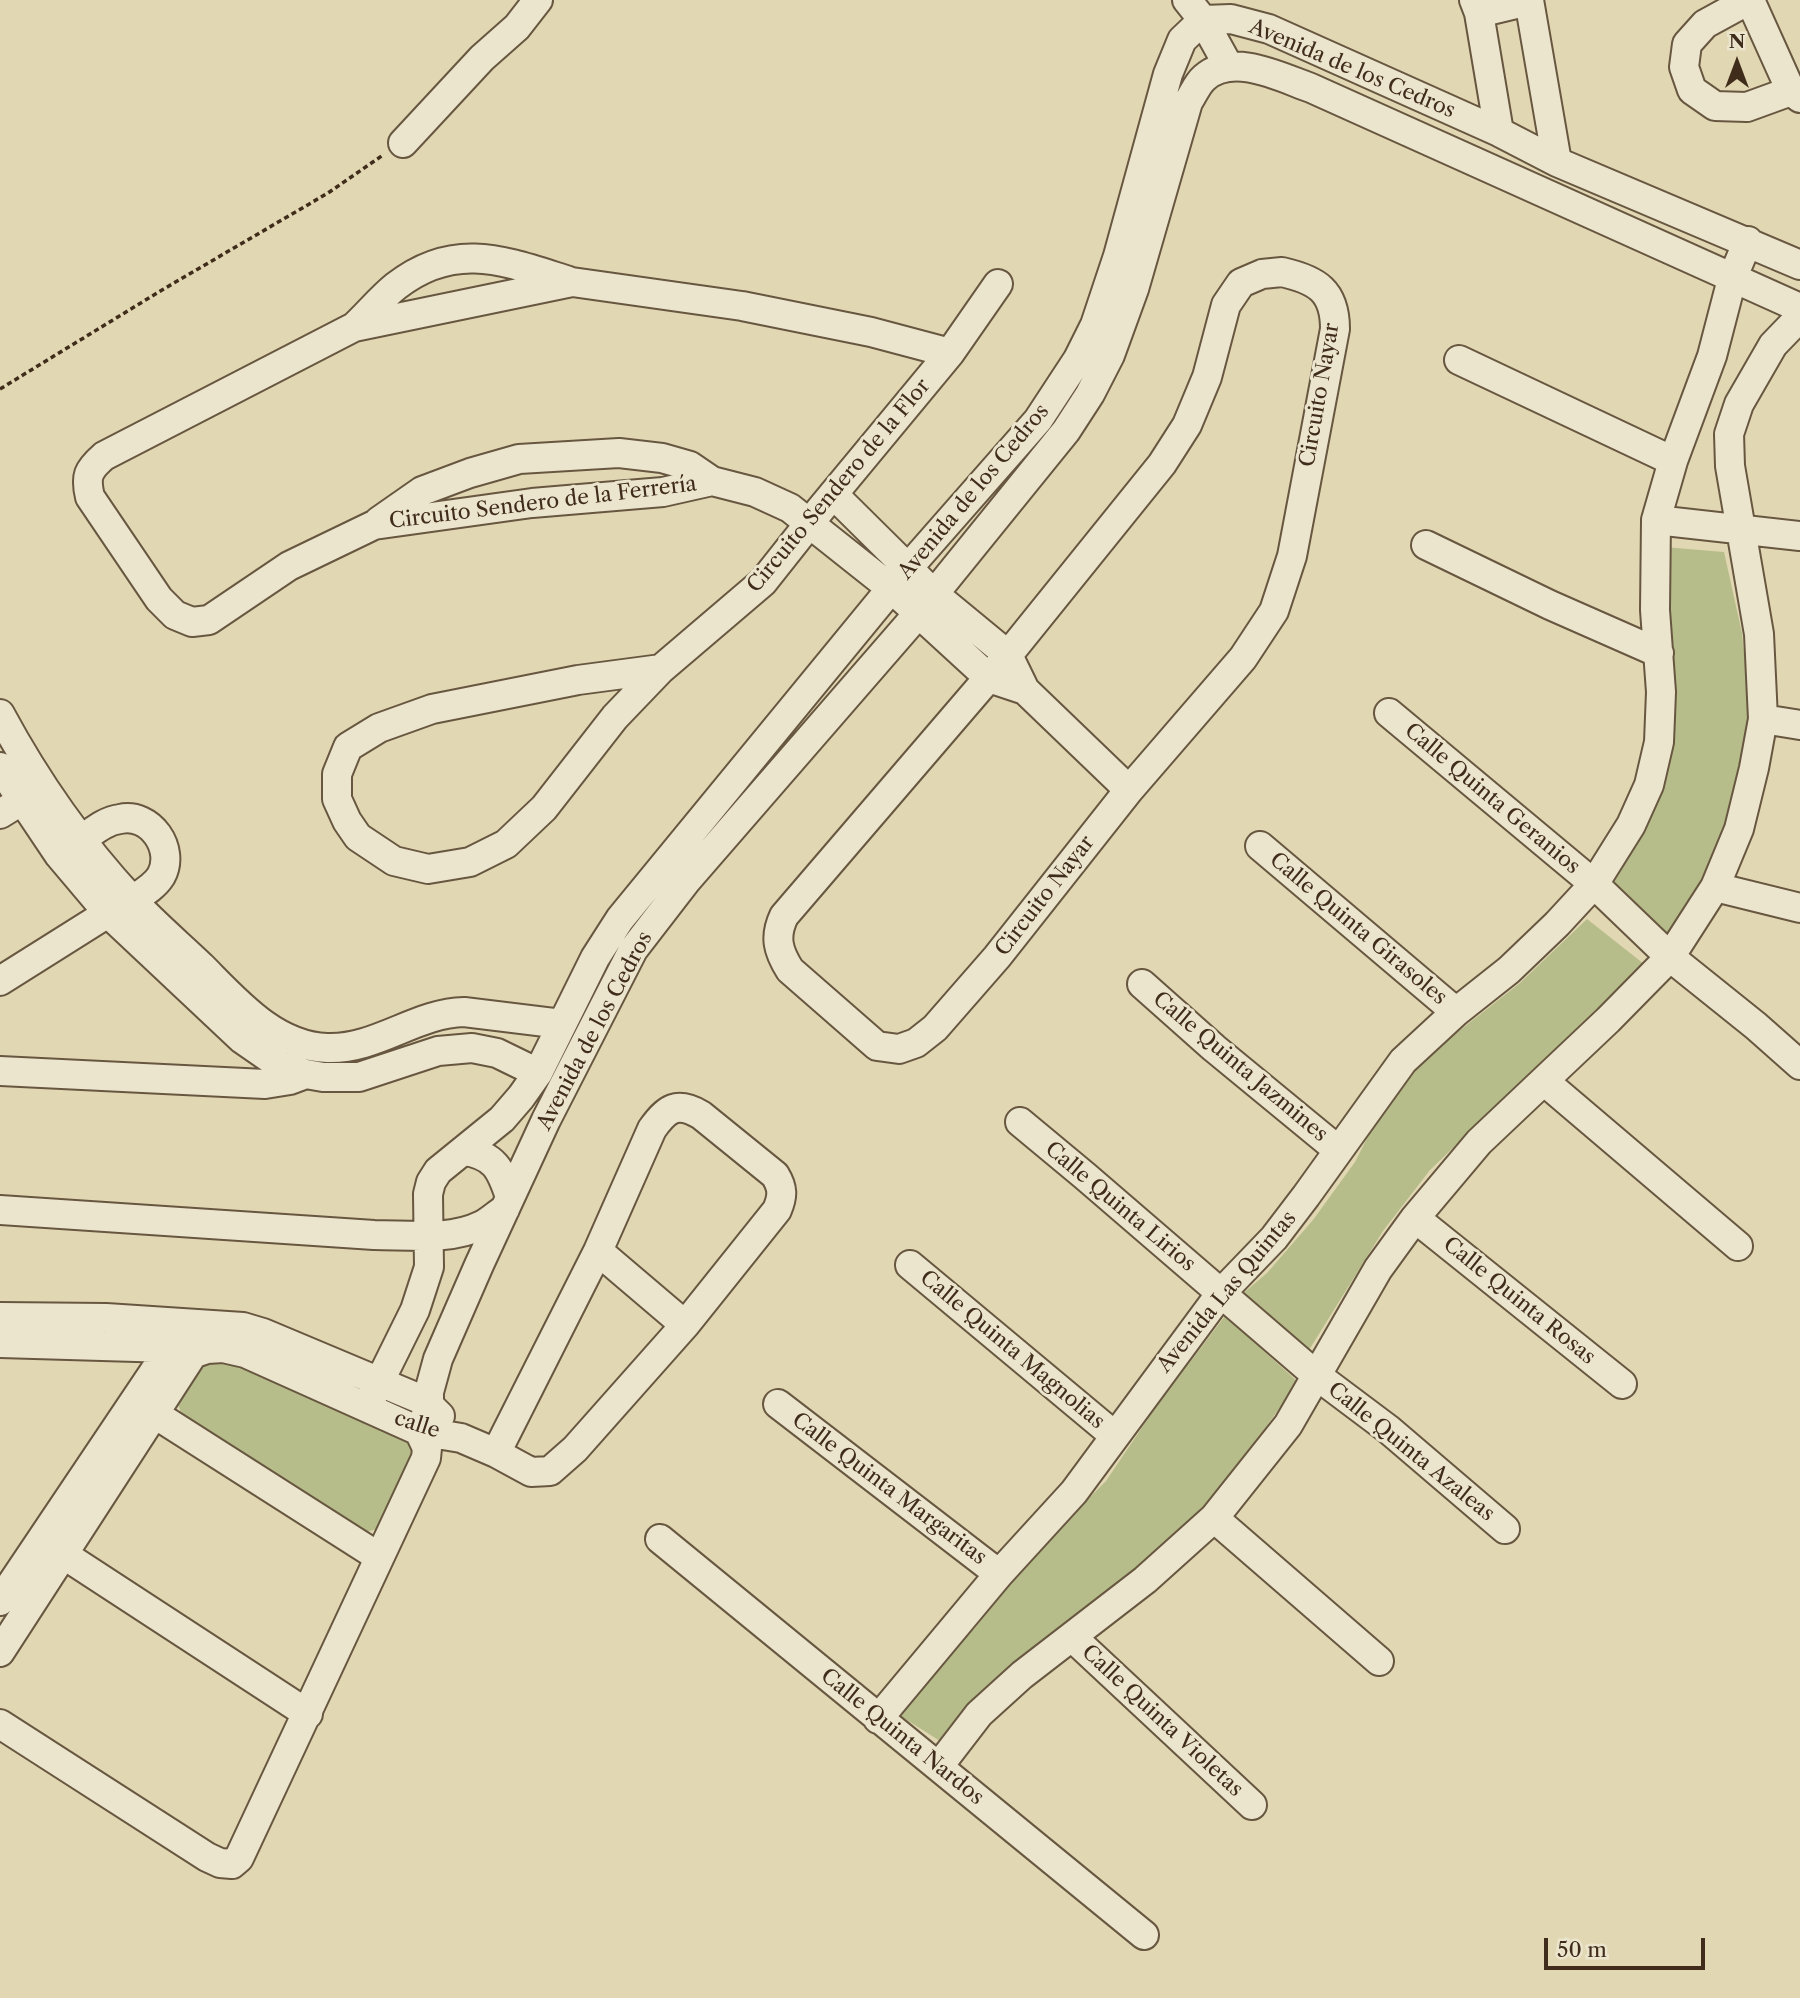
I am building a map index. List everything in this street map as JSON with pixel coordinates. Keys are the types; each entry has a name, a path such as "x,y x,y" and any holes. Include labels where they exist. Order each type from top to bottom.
{"street":[{"path":"403,144 482,58 517,27 538,0"},
{"path":"1749,0 1796,95 1747,107 1715,106 1692,90 1685,67 1687,44 1705,24 1749,0"},
{"path":"1499,132 1477,6 1529,1 1557,162"},
{"path":"1195,10 1229,67"},
{"name":"Avenida de los Cedros","path":"373,1394 415,1310 429,1266 428,1194 438,1171 502,1119 521,1097 538,1073 595,958 620,919 900,579 1038,420 1078,359 1095,325 1118,256 1168,74 1195,10 1269,29 1499,132 1557,162 1800,265"},
{"name":"Avenida de los Cedros","path":"419,1431 429,1408 429,1391 438,1359 508,1203 633,950 657,916 926,604 1066,431 1090,394 1110,355 1134,289 1188,102 1204,78 1229,67 1256,68 1311,88 1800,308"},
{"name":"Avenida Las Quintas","path":"878,1718 999,1574 1074,1492 1221,1293 1274,1238 1403,1060 1456,1012 1509,970 1594,884 1631,825 1649,785 1659,743 1661,692 1654,598 1656,520 1673,461 1712,356 1732,279 1748,242"},
{"name":"Circuito Sendero de la Ferrería","path":"354,327 395,286 440,261 466,258 495,260 572,282 741,306 871,332 950,353"},
{"name":"Circuito Nayar","path":"1282,272 1307,278 1327,293 1335,314 1332,352 1292,556 1274,611 1243,658 1129,790 997,957 935,1028 916,1043 900,1049 877,1046 790,970 780,955 776,941 778,928 784,916 1008,655 1162,464 1186,425 1207,377 1226,305 1241,283 1262,274 1282,272"},
{"name":"Circuito Sendero de la Ferrería","path":"572,282 354,327 104,456 93,466 86,481 90,497 159,599 176,615 192,622 209,620 289,566 374,525 422,491 519,459 619,453 662,458 690,466 712,481 755,492 789,508 900,579"},
{"name":"Circuito Sendero de la Flor","path":"661,669 578,680 432,709 379,728 348,747 337,774 337,799 347,821 358,836 394,861 428,869 470,862 506,844 544,808 615,717 661,669 763,582 950,353 998,284"},
{"path":"939,1766 979,1714 1022,1675 1145,1580 1214,1518 1288,1425 1378,1269 1415,1218 1479,1142 1545,1081 1670,957 1716,887 1739,829 1763,719 1759,634 1730,466 1729,434 1739,404 1773,345 1800,317"},
{"path":"1459,360 1673,461"},
{"path":"1702,386 1739,404"},
{"name":"Circuito Sendero de la Ferrería","path":"374,525 532,503 663,492 712,481"},
{"path":"833,494 900,579 926,604 989,678 1025,690"},
{"path":"1656,520 1800,536"},
{"path":"1426,545 1550,605 1659,653"},
{"path":"926,604 1008,655 1025,690 1129,790"},
{"name":"Calle Quinta Geranios","path":"1389,713 1594,884 1670,957 1800,1065"},
{"path":"0,714 39,782 82,839 120,907 242,1039 281,1066 323,1077 359,1077 438,1051 472,1048 497,1053 538,1073"},
{"path":"1763,719 1800,725"},
{"path":"0,767 11,807 59,855 253,1017 288,1039 325,1048 353,1047 427,1018 449,1012 464,1012 557,1035 578,1058"},
{"path":"0,981 152,887 162,874 165,858 162,842 153,828 139,820 122,818 106,823 82,839"},
{"name":"Calle Quinta Girasoles","path":"1260,846 1456,1012"},
{"path":"1716,887 1800,908"},
{"name":"Calle Quinta Jazmines","path":"1142,984 1214,1048 1338,1150"},
{"path":"427,1018 438,1051"},
{"path":"0,1071 265,1084 306,1074"},
{"path":"1545,1081 1738,1246"},
{"path":"461,1438 531,1472 550,1471 575,1449 685,1325 777,1210 782,1186 775,1175 690,1108 678,1107 664,1112 652,1129 598,1251 496,1453"},
{"name":"Calle Quinta Lirios","path":"1020,1122 1316,1375"},
{"path":"0,1210 374,1235 429,1235 470,1229 483,1224 508,1203 498,1168 489,1158 464,1152"},
{"name":"Calle Quinta Rosas","path":"1415,1218 1622,1384"},
{"path":"598,1251 685,1325"},
{"name":"Calle Quinta Magnolias","path":"910,1265 1115,1436"},
{"name":"calle","path":"0,1317 200,1323 243,1327 263,1333 373,1394 419,1431 461,1438"},
{"path":"0,1652 52,1547 200,1323"},
{"name":"calle","path":"0,1343 181,1351 223,1348 373,1394 429,1404 461,1438"},
{"name":"Calle Quinta Azaleas","path":"1316,1375 1388,1429 1505,1529"},
{"name":"Calle Quinta Margaritas","path":"778,1404 999,1574"},
{"path":"144,1408 379,1557"},
{"path":"0,1724 207,1857 220,1863 232,1864 244,1850 426,1458 427,1448 419,1431"},
{"path":"1214,1518 1379,1661"},
{"name":"Calle Quinta Nardos","path":"660,1539 1143,1936"},
{"path":"0,1601 52,1547"},
{"path":"52,1547 308,1714"},
{"name":"Calle Quinta Violetas","path":"1072,1637 1252,1805"}],"path":[{"path":"0,389 307,206 403,144"}],"green space":[{"path":"1664,547 1724,552 1742,633 1750,712 1733,813 1699,886 1664,938 1612,884 1660,794"},
{"path":"1587,919 1644,964 1538,1076 1484,1118 1430,1170 1383,1231 1304,1358 1240,1296 1267,1273 1313,1220 1355,1162 1388,1097 1436,1049 1520,983"},
{"path":"1225,1316 1298,1382 1217,1493 1161,1552 1002,1673 964,1709 940,1741 899,1715 918,1681 975,1628 1045,1542 1106,1481 1155,1408"},
{"path":"217,1354 405,1434 415,1455 377,1529 366,1532 182,1416 177,1401 203,1360"}]}
